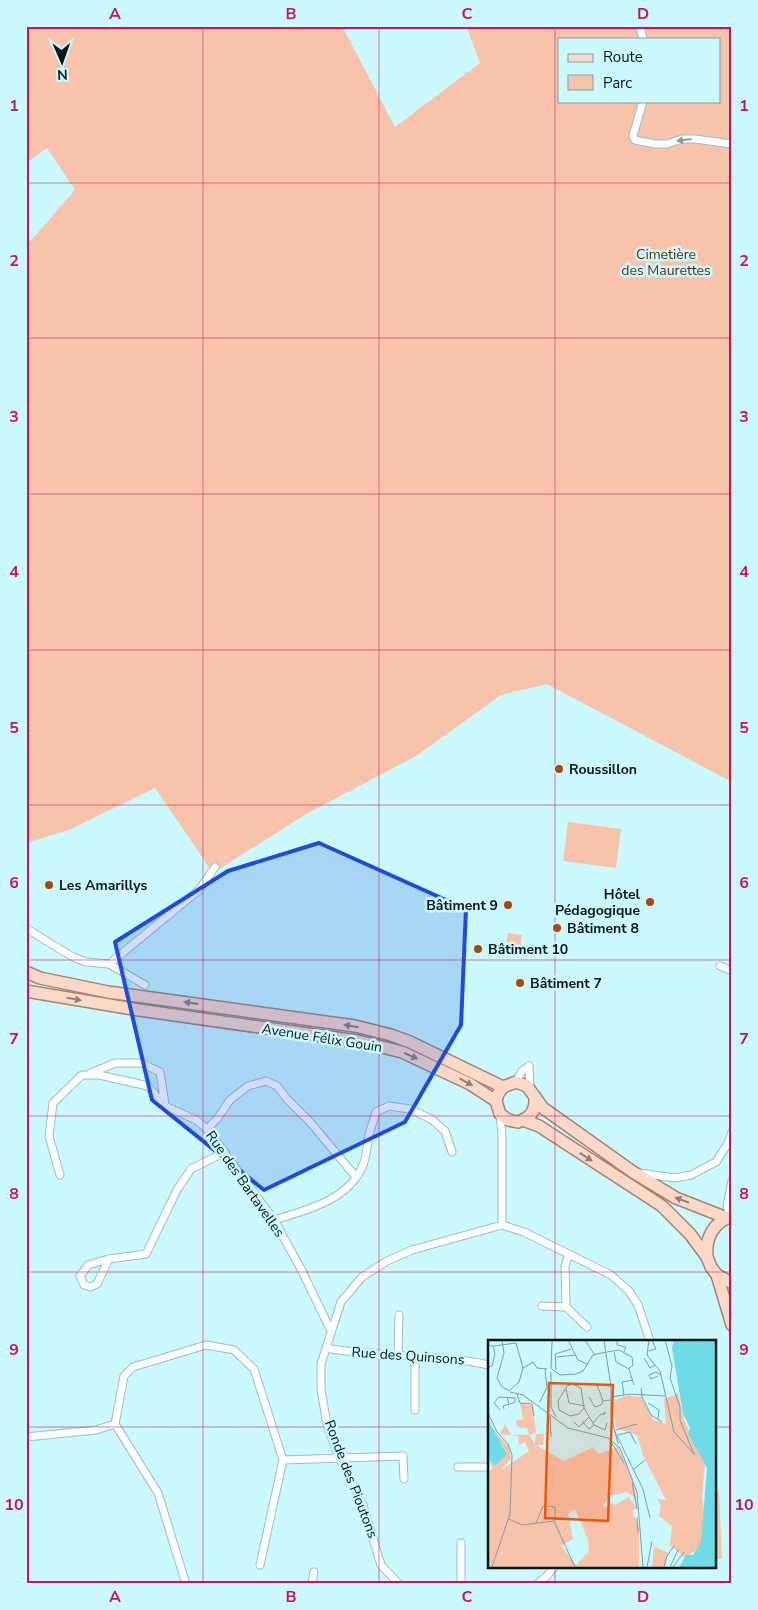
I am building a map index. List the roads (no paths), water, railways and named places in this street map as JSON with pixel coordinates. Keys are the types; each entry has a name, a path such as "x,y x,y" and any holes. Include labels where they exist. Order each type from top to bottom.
{"main road":[{"name":"Avenue Félix Gouin","path":"26,972 40,978 108,992 364,1029 391,1035 410,1042 503,1087"},
{"name":"Avenue Félix Gouin","path":"26,991 139,1010 358,1041 402,1052 470,1084 496,1101"},
{"path":"730,1217 676,1198 633,1172 543,1108 533,1093 522,1083 516,1082 503,1087 498,1094 496,1101 503,1118 540,1126 662,1206 690,1234 707,1258 717,1275 732,1325"},
{"path":"518,1121 530,1116 534,1110 533,1093"},
{"path":"707,1258 708,1240 711,1232 718,1223 730,1217"},
{"path":"717,1275 732,1283"}],"street":[{"path":"644,102 633,136 635,140 667,144 682,139 695,139 732,144"},
{"path":"109,964 199,890 215,867"},
{"path":"26,928 86,962 109,964 145,984"},
{"path":"732,967 720,966 732,971"},
{"path":"60,1175 49,1136 53,1103 82,1075 87,1075 115,1063 141,1062 160,1072 165,1106"},
{"path":"516,1082 522,1071 529,1066 533,1093"},
{"name":"Rue des Bartavelles","path":"87,1075 99,1075 148,1086 165,1106 196,1120 207,1129 274,1220 301,1269 331,1332"},
{"path":"207,1129 217,1119 230,1100 248,1086 266,1081 277,1086 356,1177"},
{"path":"274,1220 314,1208 340,1194 356,1177 362,1166 368,1149 369,1134 376,1112 389,1106 410,1109 431,1119 446,1131 452,1152"},
{"path":"500,1114 502,1135 502,1225 524,1232 611,1275 629,1291 638,1305 650,1340"},
{"path":"502,1135 518,1121"},
{"path":"633,1172 675,1178 692,1175 716,1162 728,1143 732,1132"},
{"path":"109,1259 146,1254 177,1190 190,1169 224,1152"},
{"path":"730,1217 727,1206 732,1180"},
{"name":"Ronde des Pioutons","path":"399,1584 381,1565 363,1505 340,1457 328,1425 321,1389 321,1364 341,1302 362,1277 387,1260 412,1250 502,1225"},
{"path":"566,1307 565,1266 569,1254"},
{"path":"542,1306 566,1307 587,1327"},
{"path":"398,1355 399,1315"},
{"path":"186,1584 158,1493 115,1424 124,1376 133,1367 206,1344 234,1350 254,1368 283,1460 260,1565"},
{"name":"Rue des Quinsons","path":"326,1348 350,1352 467,1360 488,1365"},
{"path":"415,1356 415,1410"},
{"path":"26,1437 96,1430 115,1424"},
{"path":"283,1460 403,1456 404,1478"},
{"path":"458,1467 488,1467"},
{"path":"460,1584 461,1543"},
{"path":"537,1584 546,1577 553,1568"},
{"path":"312,1584 314,1572"}],"place":[{"name":"Roussillon","path":"559,769"},
{"name":"Les Amarillys","path":"49,885"},
{"name":"Hôtel Pédagogique","path":"650,902"},
{"name":"Bâtiment 9","path":"508,905"},
{"name":"Bâtiment 8","path":"557,928"},
{"name":"Bâtiment 10","path":"478,949"},
{"name":"Bâtiment 7","path":"520,983"}],"park label":[{"name":"Cimetière des Maurettes","path":"666,262"}]}
